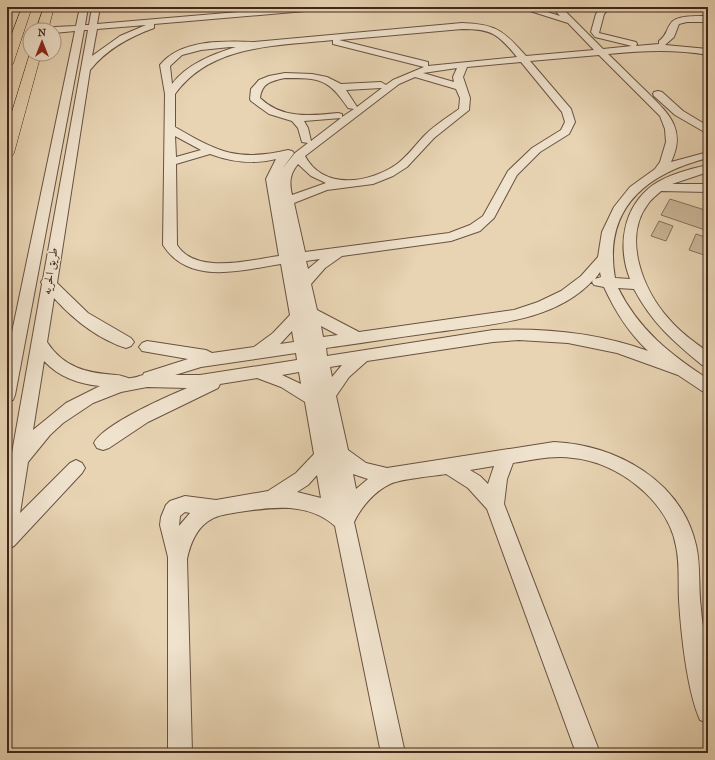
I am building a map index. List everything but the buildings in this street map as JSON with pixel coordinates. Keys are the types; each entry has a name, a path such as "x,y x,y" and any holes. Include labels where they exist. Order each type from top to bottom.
{"main road":[{"path":"7,64 27,7"},
{"path":"45,22 49,7"},
{"path":"7,153 34,62"}],"street":[{"name":"طريق الحريه","path":"7,535 11,492 20,458 40,344 48,282 90,43 84,7"},
{"path":"62,29 87,24 266,7"},
{"path":"117,15 130,20 173,20 328,7"},
{"path":"556,7 573,24 631,68"},
{"path":"600,43 600,14 606,7"},
{"name":"طريق الحريه","path":"7,395 87,24 99,8"},
{"path":"533,9 573,24"},
{"path":"574,12 600,43 613,64 664,115 672,135 672,149 661,169"},
{"path":"708,19 694,18 681,20 674,24 678,34 708,61"},
{"path":"90,43 106,32 130,20"},
{"path":"85,70 97,56 114,43 136,32 173,20"},
{"path":"62,24 87,24"},
{"path":"474,26 496,31 506,37 567,111 570,120 568,127 559,137 533,153 512,173 488,218 475,228 451,237 221,268 202,267 189,263 179,257 170,245 170,94 164,70 165,65 173,57 187,50 200,47 230,44 254,45 372,33 474,26"},
{"path":"368,48 367,40 372,33"},
{"path":"662,43 670,37 678,34"},
{"path":"305,39 337,42 368,48 393,57 425,64 574,52 600,43 637,46 708,48"},
{"path":"511,43 544,55"},
{"path":"502,58 511,43"},
{"path":"574,52 600,43 637,46 662,43 694,47 708,52"},
{"path":"170,94 182,78 201,64 226,53 254,45"},
{"path":"627,58 637,46"},
{"path":"574,52 613,64"},
{"path":"536,73 537,64 544,55"},
{"path":"393,57 407,72 437,79 460,87"},
{"path":"272,179 279,163 396,82 407,72 502,58 536,73"},
{"path":"298,283 286,259 289,238 288,201 285,179 293,154 306,140 381,85 425,64"},
{"path":"288,201 312,191 338,184 373,180 397,170 430,136 464,110 466,100 460,87 457,75 464,64"},
{"path":"338,116 296,118 274,113 266,109 255,99 256,90 268,80 294,74 315,76 332,82 338,87 352,106"},
{"path":"648,84 679,113 708,130"},
{"path":"338,87 381,85"},
{"path":"296,118 303,128 306,140"},
{"path":"170,128 209,151 247,160 293,154"},
{"path":"672,149 686,159 708,168"},
{"path":"169,162 209,151"},
{"path":"293,154 311,172 323,179 338,184"},
{"path":"708,155 686,159 661,169 642,182 623,202 612,221 608,237 606,256 608,282 622,310 646,340 687,372 708,386"},
{"path":"247,160 272,179 289,238 299,257 298,283 304,315 343,514 393,753"},
{"path":"708,168 672,180 657,189 644,200 635,214 630,229 628,246 632,265 639,285 662,321 708,361"},
{"path":"657,189 682,186 708,188"},
{"path":"289,238 317,247 342,252"},
{"path":"255,263 272,252 289,238"},
{"path":"298,283 320,265 342,252"},
{"path":"40,344 46,354 56,364 68,372 84,378 102,381 140,379 189,364 514,315 550,303 582,284 606,256"},
{"path":"255,263 298,283"},
{"path":"48,282 72,309 87,321 126,342"},
{"path":"582,284 608,282 639,285"},
{"path":"304,315 360,338"},
{"path":"258,353 304,315"},
{"path":"620,347 646,340 657,331 662,321"},
{"path":"21,325 42,322"},
{"path":"20,458 32,441 47,426 81,401 100,392 139,382 190,382 512,334 559,335 620,347 665,362 687,372"},
{"path":"147,347 220,359"},
{"path":"320,396 363,356"},
{"path":"259,372 320,396"},
{"path":"103,443 135,420 152,411 231,376"},
{"path":"320,396 343,514"},
{"path":"332,456 361,470 387,476 554,449 588,452 610,460 636,474 662,499 675,518 684,538 688,561 690,607 694,643 708,712"},
{"path":"273,498 302,479 332,456"},
{"path":"495,504 498,479 507,456"},
{"path":"448,466 474,482 495,504 588,753"},
{"path":"7,540 76,468"},
{"path":"343,514 367,490 387,476"},
{"path":"180,753 177,559 180,543 188,528 200,516 215,508 273,498 304,501 343,514"}],"shaded area":[{"path":"670,199 708,211 708,231 661,215"},
{"path":"659,221 673,226 666,241 651,236"},
{"path":"696,234 708,238 708,246 704,255 689,250"}]}
